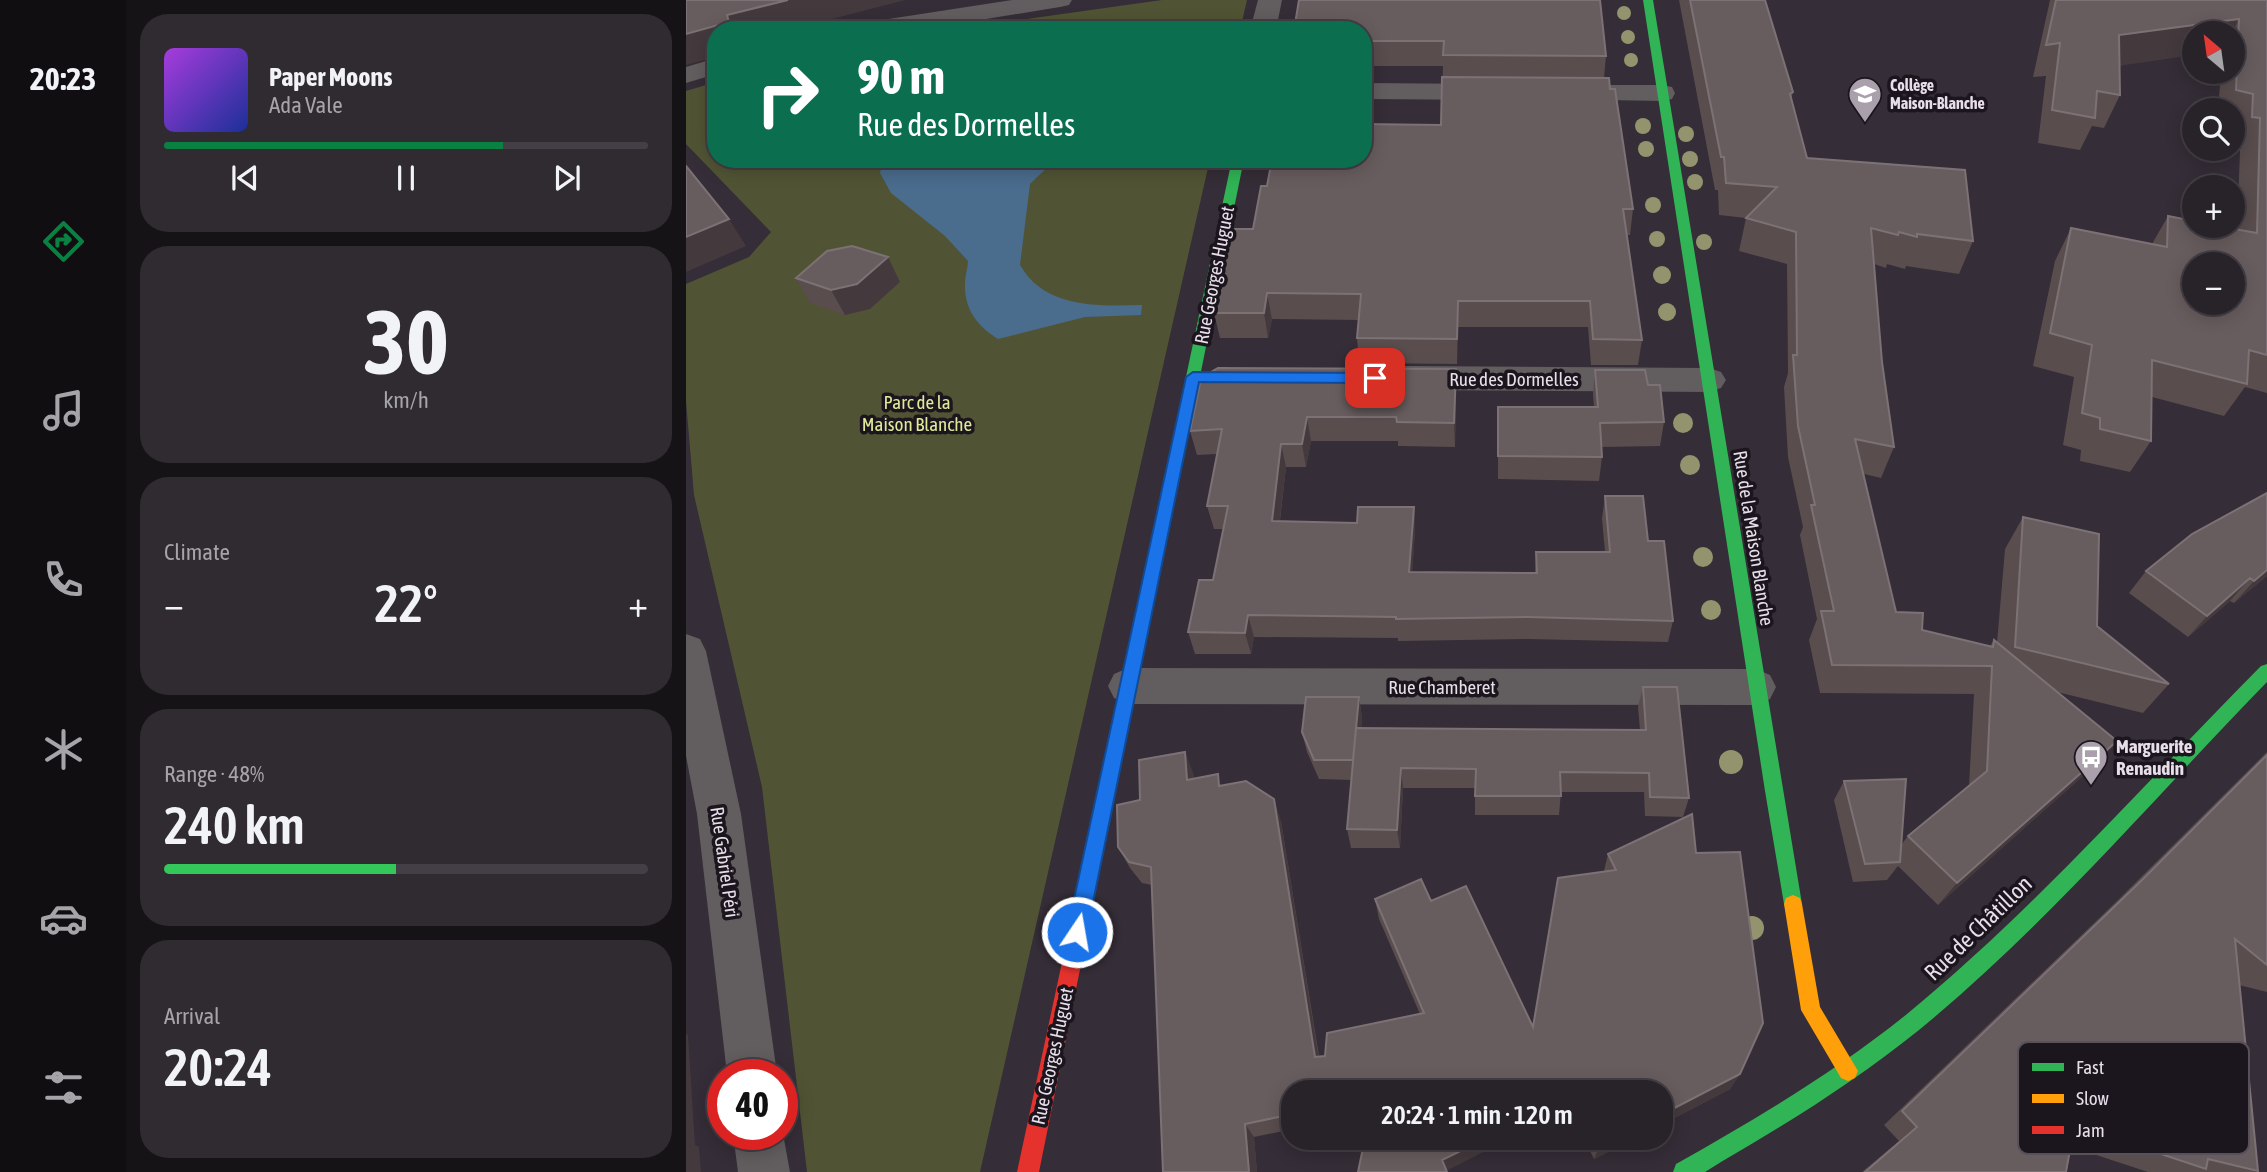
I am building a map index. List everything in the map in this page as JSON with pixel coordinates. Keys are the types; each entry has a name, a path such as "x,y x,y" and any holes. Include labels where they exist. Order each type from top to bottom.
{"street":[{"path":"900,21 946,8 1060,0"},
{"path":"1265,21 1269,0"},
{"name":"Rue de la Maison Blanche","path":"1648,0 1756,687 1811,1010 1848,1072"},
{"path":"686,75 707,69"},
{"path":"1372,91 1662,93"},
{"name":"Rue Georges Huguet","path":"1028,1172 1236,168"},
{"path":"1193,377 1228,377"},
{"name":"Rue des Dormelles","path":"1379,378 1709,380"},
{"name":"Rue Gabriel Péri","path":"686,651 719,814 750,1059"},
{"name":"Rue de Châtillon","path":"1711,1165 1848,1072 1980,962 2267,671"},
{"name":"Rue Chamberet","path":"1128,686 1756,687"},
{"path":"761,1150 764,1172"}],"green space":[{"path":"1162,0 1247,0 1242,21 1012,21"},
{"name":"Parc de la Maison Blanche","path":"707,85 707,166 686,144 686,91"},
{"name":"Parc de la Maison Blanche","path":"709,168 1208,168 980,1172 807,1172 798,1095 798,1059 794,1059 762,787 694,495 686,401 686,284 749,257 771,232"}],"water":[{"path":"881,168 1047,168 1030,184 1020,265 1044,290 1058,297 1091,304 1142,305 1141,315 1085,317 998,339 978,322 969,309 965,292 968,261 945,236 891,193 880,173"}],"building":[{"path":"686,0 788,0 727,15 729,21 707,21 707,28 686,34"},
{"path":"1299,0 1600,0 1606,56 1443,55 1444,41 1372,41 1372,21 1296,21"},
{"path":"1690,0 1765,0 1793,92 1790,94 1807,158 1965,170 1973,241 1917,234 1917,237 1899,232 1898,235 1871,228 1882,362 1894,447 1855,439 1896,612 1923,613 1922,630 1993,647 1994,640 2117,741 1957,883 1908,836 1987,771 1992,666 1832,665 1821,611 1834,611 1811,505 1815,505 1798,426 1793,355 1797,355 1796,232 1746,218 1777,187 1726,183 1724,157 1721,157"},
{"path":"2056,0 2267,0 2267,355 2249,350 2247,384 2152,360 2151,441 2100,429 2100,418 2082,413 2092,345 2050,333 2071,228 2167,247 2168,216 2182,219 2182,238 2245,238 2245,231 2257,233 2260,118 2252,117 2253,94 2236,90 2236,84 2245,84 2245,21 2182,21 2182,27 2119,35 2120,95 2097,91 2095,118 2052,110 2060,43 2046,45"},
{"path":"1442,77 1609,78 1610,89 1615,89 1633,209 1623,209 1642,340 1593,339 1590,301 1458,301 1457,339 1357,338 1361,294 1267,293 1264,313 1214,313 1231,229 1253,229 1261,186 1267,186 1270,168 1372,168 1372,124 1441,125"},
{"path":"686,166 729,219 686,237"},
{"path":"852,246 888,257 857,284 831,290 796,278 827,251"},
{"path":"1218,368 1456,369 1454,423 1397,422 1396,417 1307,417 1302,444 1281,444 1272,521 1357,523 1358,507 1414,507 1409,572 1537,573 1536,552 1610,552 1605,496 1643,496 1648,541 1664,541 1673,621 1248,615 1245,633 1188,632 1199,580 1213,580 1228,506 1207,506 1222,429 1190,431 1201,378"},
{"path":"1595,370 1645,370 1648,385 1660,385 1664,422 1600,423 1602,457 1498,456 1498,407 1598,407"},
{"path":"2267,493 2267,570 2254,581 2250,578 2207,616 2146,571 2192,534"},
{"path":"2023,517 2099,534 2097,626 2169,684 2015,647"},
{"path":"1643,687 1677,687 1689,798 1650,797 1649,773 1560,772 1561,796 1475,796 1476,769 1401,768 1397,830 1347,829 1356,728 1646,730"},
{"path":"1306,697 1359,697 1353,760 1314,760 1302,732"},
{"path":"1185,752 1187,780 1218,774 1219,786 1246,781 1274,799 1315,1057 1325,1056 1327,1033 1424,1013 1375,899 1421,879 1431,901 1466,886 1533,1027 1558,878 1616,870 1608,854 1692,814 1696,853 1740,852 1763,1023 1740,1074 1673,1109 1673,1080 1281,1080 1281,1116 1245,1124 1249,1172 1163,1172 1151,867 1129,862 1118,847 1117,805 1140,800 1139,760"},
{"path":"2267,755 2267,965 2235,939 2245,1042 2018,1042 2018,1154 2069,1154 2066,1172 1865,1172 1917,1127 1902,1111 2141,881"},
{"path":"1906,779 1900,862 1865,864 1844,781"},
{"path":"2249,1080 2258,1171 2208,1159 2206,1169 2161,1154 2249,1154"},
{"path":"1363,1150 1462,1150 1442,1160 1447,1172 1358,1172"}],"traffic: fast":[{"path":"1648,0 1793,904"},
{"path":"1097,841 1236,168"},
{"path":"1684,1172 1744,1138 1859,1063 1961,981 2051,895 2267,671"}],"traffic: slow":[{"path":"1793,904 1811,1010 1848,1071"}],"traffic: jam":[{"path":"1028,1172 1097,841"}],"place":[{"name":"Collège Maison-Blanche","path":"1865,124"},
{"name":"Marguerite Renaudin","path":"2091,787"}],"route":[{"path":"1077,932 1193,377 1375,378"}]}
